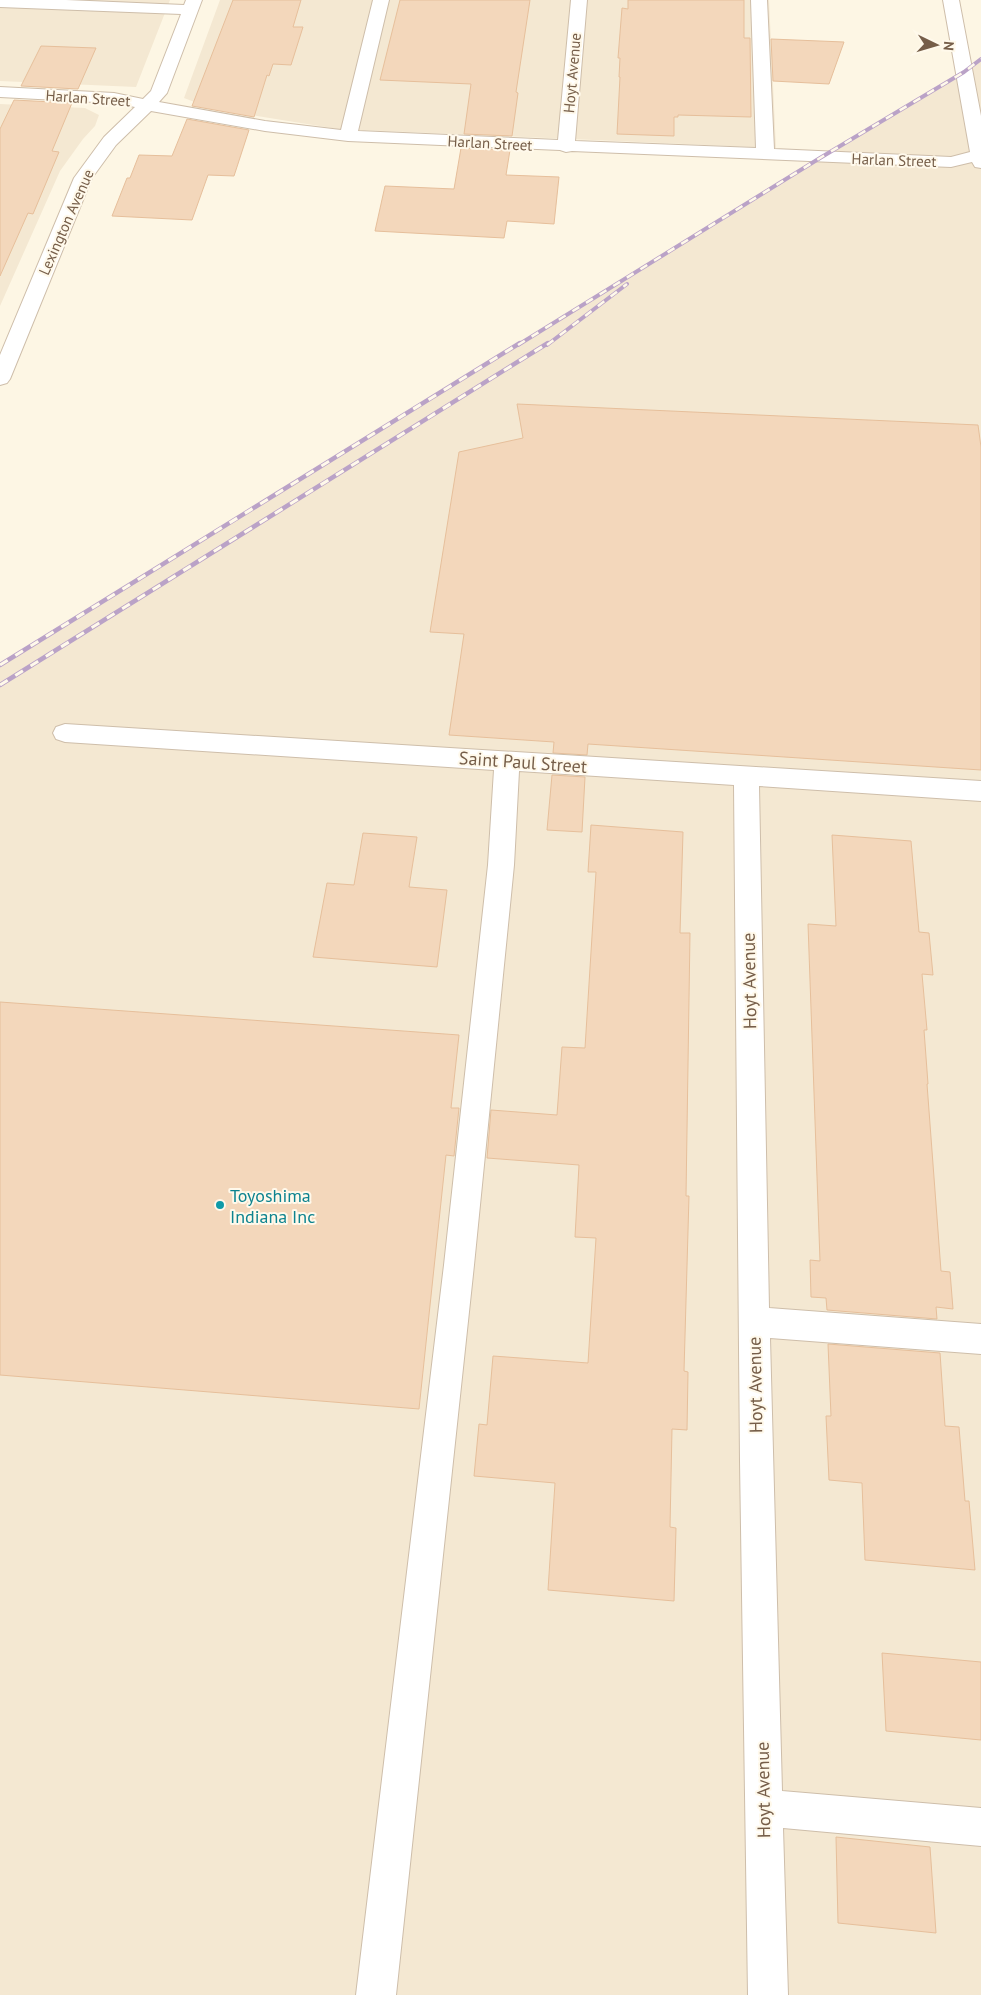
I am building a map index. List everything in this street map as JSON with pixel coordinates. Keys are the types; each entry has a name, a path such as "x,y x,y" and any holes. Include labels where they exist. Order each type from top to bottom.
{"street":[{"path":"348,136 381,0"},
{"name":"Hoyt Avenue","path":"566,147 579,0"},
{"path":"759,0 765,155"},
{"path":"951,0 980,157"},
{"path":"0,2 192,5"},
{"name":"Lexington Avenue","path":"0,379 83,178 110,141 159,93 192,5"},
{"name":"Harlan Street","path":"0,92 105,97 265,126 348,136 566,147 951,162 980,157"},
{"name":"Saint Paul Street","path":"65,733 981,791"},
{"path":"376,1995 462,1236 501,865 507,761"},
{"name":"Hoyt Avenue","path":"746,776 754,1322 768,1995"},
{"path":"754,1322 981,1339"},
{"path":"764,1808 981,1827"}],"shaded area":[{"path":"0,0 170,0 136,87 0,81"},
{"path":"220,0 769,0 776,148 338,129 213,109 184,98"},
{"path":"981,59 981,1995 0,1995 0,665"},
{"path":"0,104 85,108 99,115 95,126 60,171 0,306"}],"building":[{"path":"233,0 301,0 293,27 303,27 291,65 273,64 269,76 267,75 254,117 192,106"},
{"path":"400,0 530,0 516,92 518,93 512,136 464,134 471,84 380,80"},
{"path":"628,0 744,0 744,38 750,38 751,117 678,115 678,117 674,117 674,136 617,134 620,77 620,58 618,58 622,8 628,9"},
{"path":"771,39 844,42 829,84 773,81"},
{"path":"41,46 96,48 78,89 21,86"},
{"path":"14,100 72,103 52,151 59,152 33,214 28,213 0,276 0,129"},
{"path":"187,119 249,130 234,176 208,175 192,220 112,216 127,178 130,178 139,155 172,156"},
{"path":"461,148 510,150 506,175 559,177 554,224 507,221 504,238 375,231 385,186 454,189"},
{"path":"517,404 978,425 981,447 981,770 588,744 587,755 553,753 554,742 449,735 464,634 430,632 459,452 523,438"},
{"path":"552,775 585,777 582,832 547,830"},
{"path":"591,825 683,832 680,933 690,933 686,1196 689,1196 684,1371 688,1372 687,1430 672,1429 670,1527 676,1528 674,1601 548,1590 555,1483 474,1476 479,1424 487,1425 493,1356 588,1363 596,1238 575,1237 579,1165 487,1158 491,1110 557,1115 562,1047 585,1048 596,872 588,872"},
{"path":"363,833 417,837 409,887 447,890 437,967 313,957 327,883 354,885"},
{"path":"832,835 911,841 919,932 929,933 933,975 922,974 927,1030 924,1030 927,1084 941,1271 950,1272 953,1309 936,1307 937,1319 827,1310 826,1298 811,1297 810,1260 820,1261 808,924 836,926"},
{"name":"Toyoshima Indiana Inc","path":"0,1002 459,1035 451,1108 459,1108 454,1156 446,1155 419,1409 0,1375"},
{"path":"828,1344 940,1353 945,1426 959,1427 965,1501 969,1501 975,1570 865,1560 862,1483 829,1480 826,1416 831,1416"},
{"path":"882,1653 981,1662 981,1740 886,1731"},
{"path":"836,1837 930,1847 936,1933 838,1923"}],"railway":[{"path":"518,345 820,158 964,72 981,59"},
{"path":"547,345 627,284"},
{"path":"0,665 520,343"},
{"path":"0,685 548,343"}],"place":[{"name":"Toyoshima Indiana Inc","path":"220,1205"}]}
